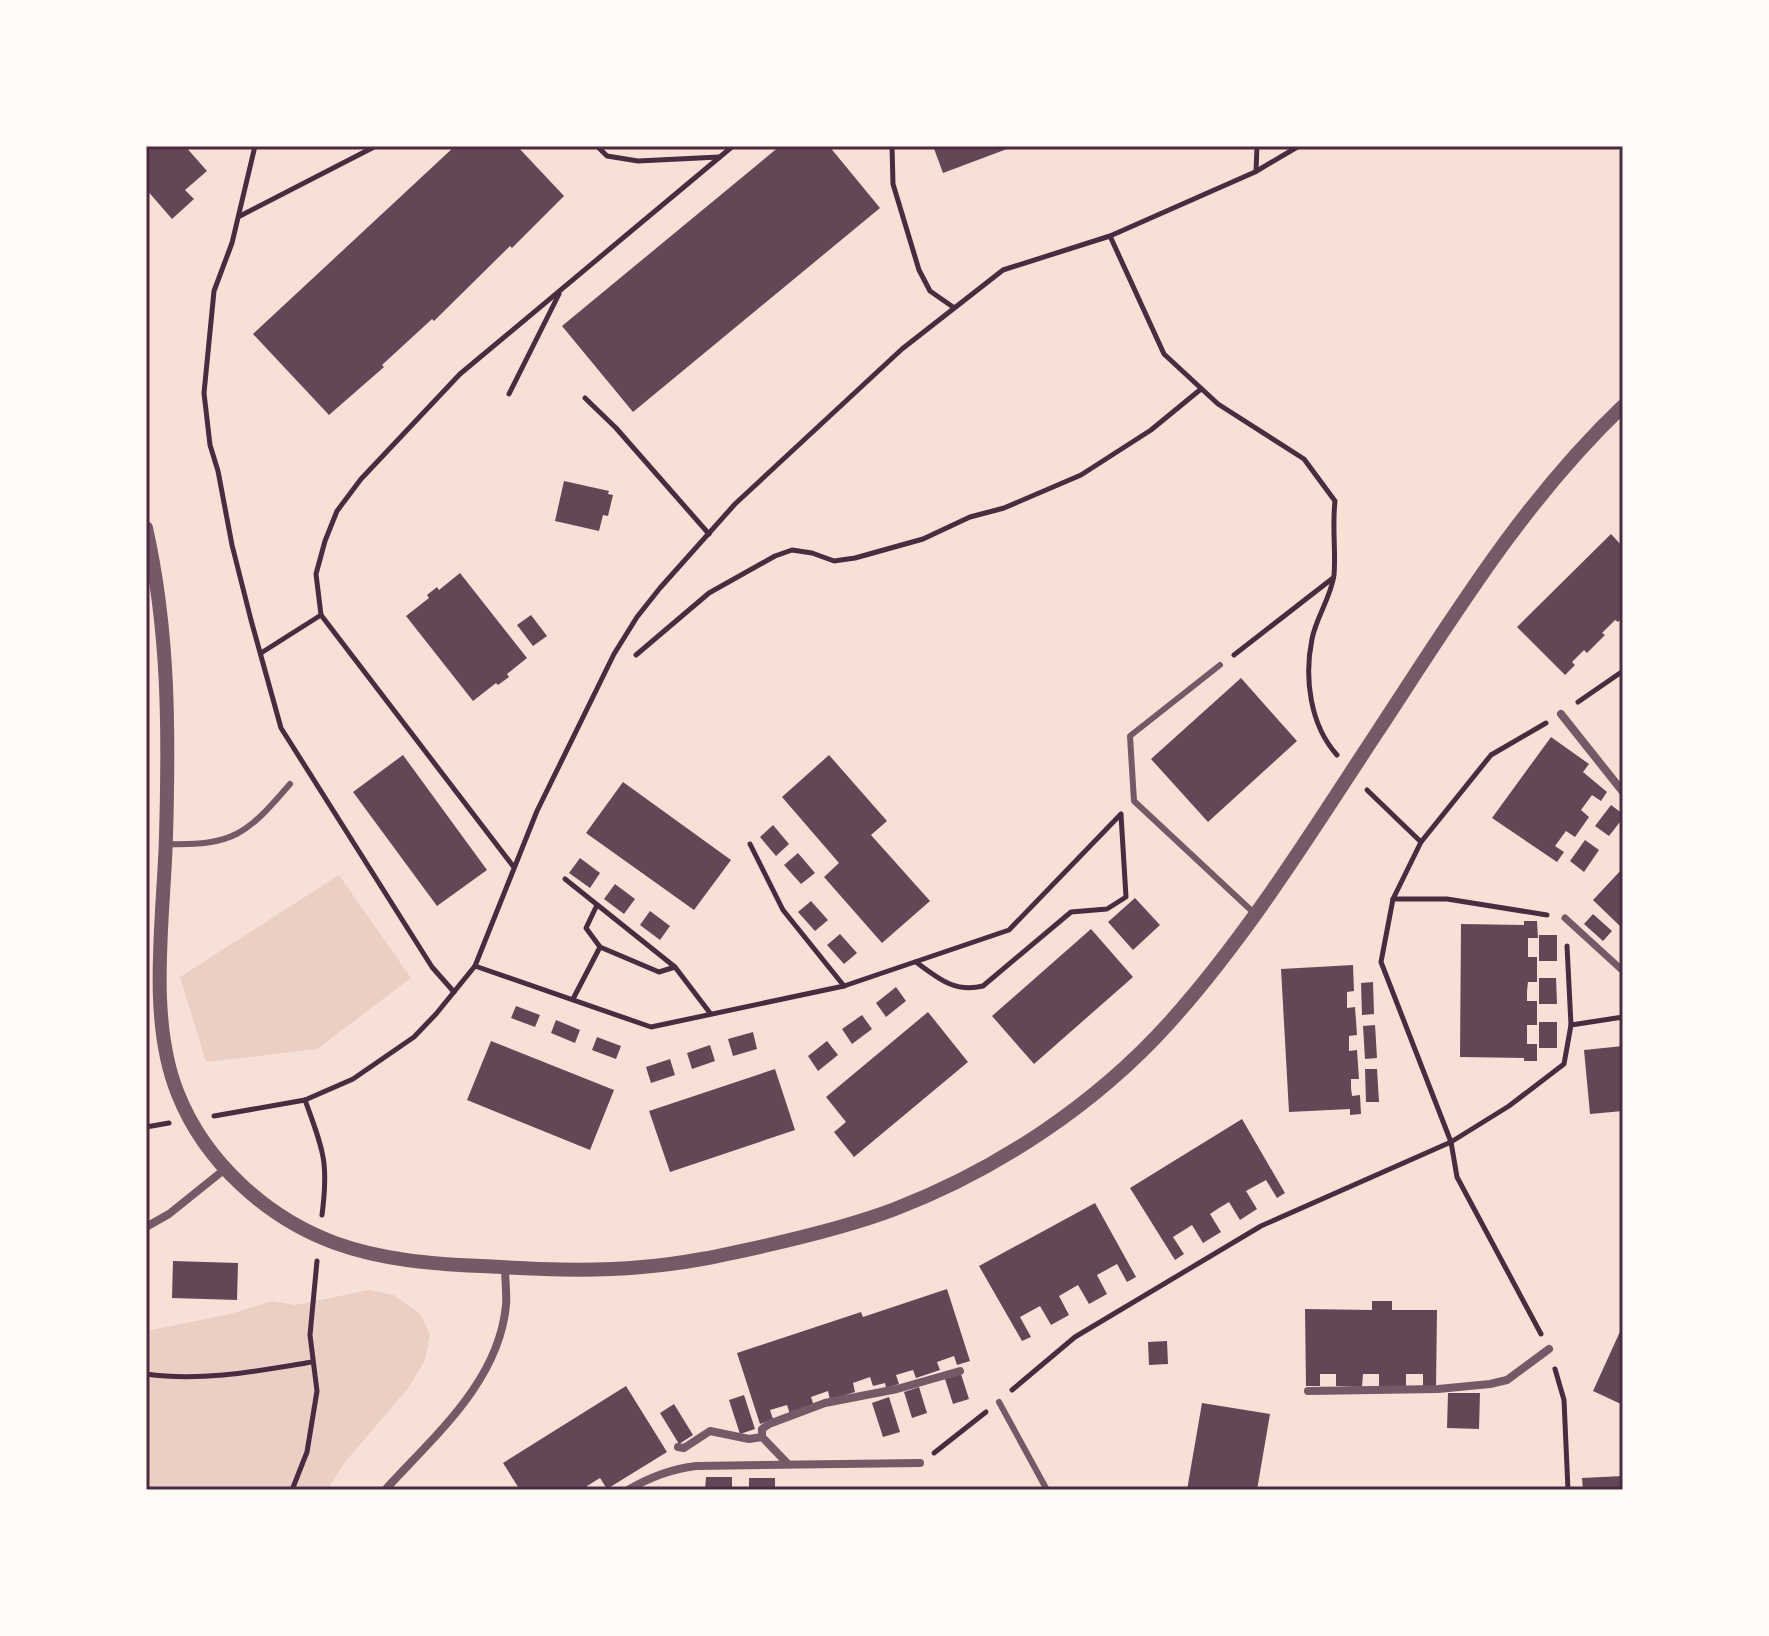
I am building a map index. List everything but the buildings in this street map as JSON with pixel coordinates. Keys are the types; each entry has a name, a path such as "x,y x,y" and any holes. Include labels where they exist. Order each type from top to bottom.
{"street":[{"path":"146,528 158,589 168,696 161,992 167,1060 178,1094 207,1146 225,1169 272,1209 300,1227 336,1243 370,1253 432,1264 601,1270 690,1261 814,1233 894,1209 940,1189 1032,1138 1103,1086 1165,1027 1255,915 1515,526 1568,461 1623,406"},
{"path":"1561,714 1623,792"},
{"path":"1565,918 1623,971"},
{"path":"146,1227 169,1214 225,1169"},
{"path":"385,1490 451,1417 489,1365 506,1305 505,1268"},
{"path":"1308,1391 1438,1389 1490,1384 1507,1380 1549,1349"},
{"path":"787,1463 762,1437 762,1429 769,1424 819,1404 897,1389 960,1371"},
{"path":"678,1447 684,1448 710,1431 749,1439 762,1437"},
{"path":"628,1490 678,1463 920,1463"}],"lane":[{"path":"1220,665 1130,736 1134,801 1255,915"},
{"path":"166,844 199,845 230,839 258,821 290,784"},
{"path":"999,1402 1047,1490"}],"path":[{"path":"255,146 239,216 214,291 204,393 205,417 232,545 281,728 307,766 350,842 432,967 454,992"},
{"path":"239,216 376,146"},
{"path":"597,146 607,156 638,161 720,157"},
{"path":"514,867 321,615 316,574 325,541 337,511 396,440 460,374 733,146"},
{"path":"892,146 893,184 919,270 930,291 953,307"},
{"path":"1255,172 1257,146"},
{"path":"282,1105 305,1100 353,1079 388,1056 414,1037 475,966 537,811 614,654 660,588 735,504 902,349 1003,270 1110,236 1255,172 1299,146"},
{"path":"1110,236 1164,354 1218,404 1304,459 1335,501 1332,529 1334,577 1312,639 1309,688 1322,739 1341,760"},
{"path":"509,394 561,289"},
{"path":"636,655 709,593 775,556 792,550 834,561 855,558 923,539 970,517 1004,508 1081,475 1151,430 1201,389"},
{"path":"585,398 616,428 709,534"},
{"path":"1220,665 1334,577"},
{"path":"261,653 321,615"},
{"path":"1568,1490 1564,1400 1549,1349 1457,1177 1451,1142 1381,962 1393,899 1421,842 1491,755 1561,714 1623,671"},
{"path":"1359,781 1421,842"},
{"path":"475,966 651,1027 844,986 1009,930 1134,801"},
{"path":"915,962 948,985 968,990 983,986 1071,912 1107,909 1126,897 1121,814"},
{"path":"750,844 783,910 844,986"},
{"path":"565,879 675,967 711,1014"},
{"path":"920,1463 999,1402 1075,1337 1261,1226 1451,1142 1509,1106 1564,1064 1571,1025 1565,918 1447,899 1393,899"},
{"path":"597,905 586,928 600,947 659,972 675,967"},
{"path":"573,999 600,947"},
{"path":"1571,1025 1623,1017"},
{"path":"305,1100 321,1140"},
{"path":"292,1490 307,1452 317,1391 312,1362 311,1309"},
{"path":"146,1374 168,1377 241,1374 312,1362"}],"shaded area":[{"path":"339,875 411,978 317,1049 206,1062 180,977"},
{"path":"369,1290 394,1295 421,1315 430,1334 425,1360 409,1387 345,1462 327,1490 146,1490 146,1331 230,1314 272,1301 295,1305"}]}
